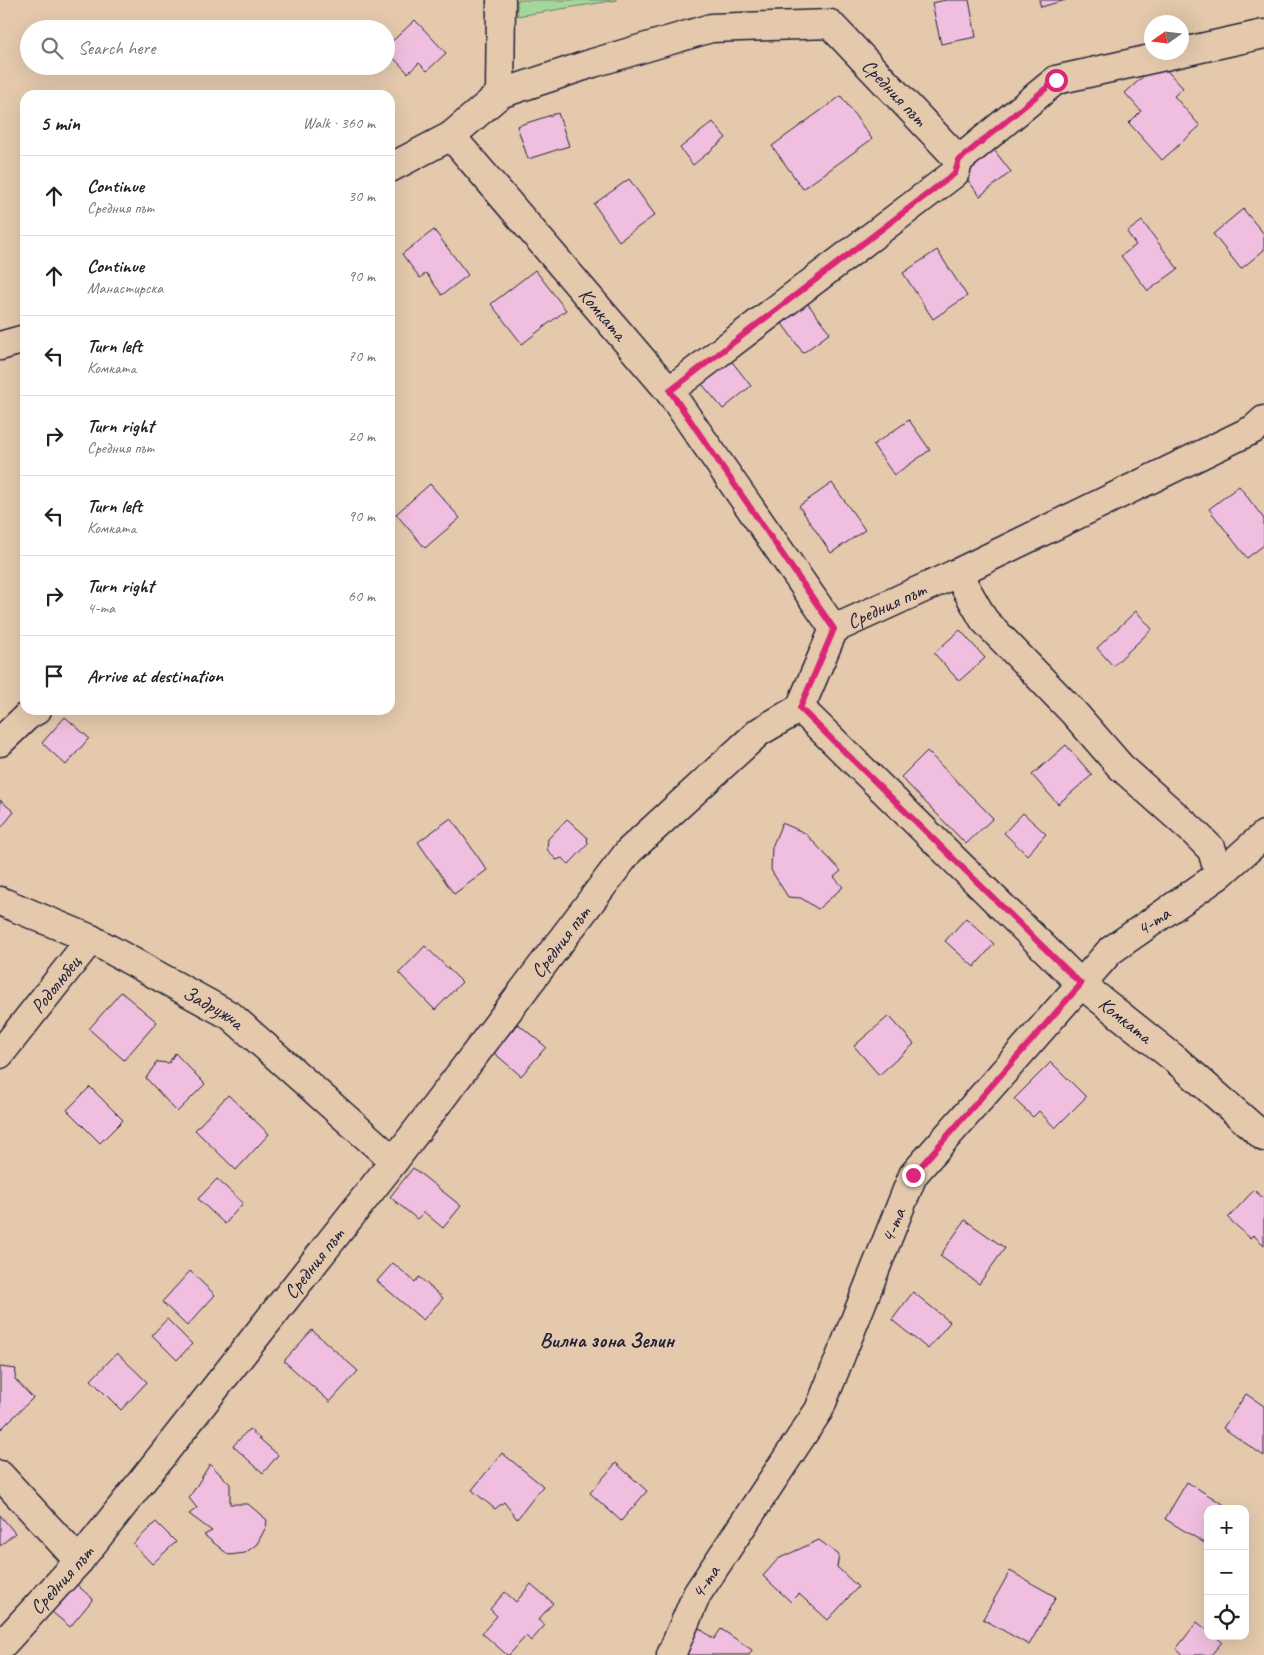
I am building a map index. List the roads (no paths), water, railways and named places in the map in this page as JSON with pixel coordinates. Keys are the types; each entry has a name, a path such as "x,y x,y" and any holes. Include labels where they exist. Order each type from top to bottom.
{"street":[{"path":"395,165 451,136 500,94 501,0"},
{"name":"Средния път","path":"500,94 593,62 711,28 830,24 959,160"},
{"path":"670,391 955,173 959,160 1056,80 1264,34"},
{"name":"Комката","path":"451,136 670,391 834,629"},
{"path":"0,346 20,341"},
{"name":"Средния път","path":"0,1647 79,1561 394,1161 629,851 759,732 800,708 834,629 957,573 1254,429 1264,420"},
{"path":"957,573 984,620 1074,712 1120,766 1212,850 1219,875"},
{"name":"Комката","path":"800,708 1081,984 1175,1059 1264,1137"},
{"path":"0,742 28,715"},
{"name":"4-та","path":"671,1655 697,1594 820,1410 913,1175 1110,951 1219,875 1264,835"},
{"name":"Задружна","path":"0,901 91,939 231,1016 394,1161"},
{"name":"Родолюбец","path":"0,1054 91,939"},
{"path":"0,1475 79,1561"}],"district":[{"name":"Вилна зона Зелин","path":"607,1340"}]}
